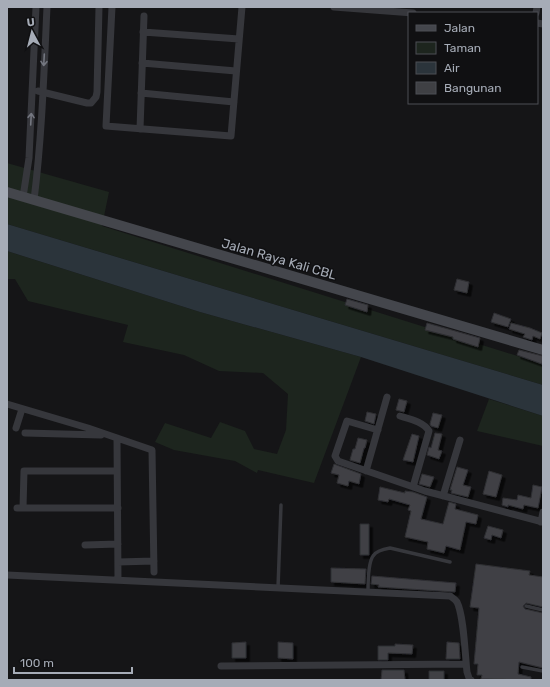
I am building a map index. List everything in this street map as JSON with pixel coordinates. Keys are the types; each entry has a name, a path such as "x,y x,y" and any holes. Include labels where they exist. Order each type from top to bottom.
{"main road":[{"name":"Jalan Raya Kali CBL","path":"7,192 543,350"}],"street":[{"path":"23,197 28,174 36,7"},
{"path":"34,200 37,176 47,7"},
{"path":"32,90 86,103 91,103 94,100 97,92 99,7"},
{"path":"112,7 106,126 231,136 242,7"},
{"path":"334,7 388,9 408,12"},
{"path":"140,129 144,16"},
{"path":"143,32 239,39"},
{"path":"142,63 236,71"},
{"path":"141,93 234,102"},
{"path":"366,471 387,397"},
{"path":"7,404 152,450 154,572"},
{"path":"16,428 22,409"},
{"path":"400,416 427,426 429,431 412,487"},
{"path":"378,430 346,421 335,456 338,461 412,487 542,522 543,512"},
{"path":"25,433 107,435"},
{"path":"117,438 118,580"},
{"path":"443,496 460,440"},
{"path":"117,471 24,470 20,508 118,508"},
{"path":"85,545 118,544"},
{"path":"118,562 154,562"},
{"path":"7,574 450,596 454,598 457,603 460,613 466,664 469,678 471,680"},
{"path":"221,666 466,664"}],"lane":[{"path":"278,588 281,505"},
{"path":"368,592 371,560 373,555 382,550 390,548 450,562"},
{"path":"526,606 543,610"},
{"path":"522,667 543,671"}],"green space":[{"path":"7,163 109,192 102,226 543,364 543,385 7,224"},
{"path":"7,251 200,312 361,357 314,483 258,470 257,473 235,461 174,450 155,442 165,423 211,438 220,422 245,431 254,449 277,454 286,430 288,394 263,373 219,371 184,355 123,342 128,325 28,301 15,279 7,279"},
{"path":"489,399 543,416 543,446 477,431"}],"water":[{"path":"7,224 543,385 543,416 361,357 200,312 7,251"}],"building":[{"path":"457,279 469,282 467,293 454,290"},
{"path":"347,299 368,305 367,312 345,305"},
{"path":"494,313 511,319 508,327 491,322"},
{"path":"427,323 480,338 478,347 453,339 453,337 425,330"},
{"path":"511,323 542,333 540,339 533,336 532,340 523,337 525,334 509,329"},
{"path":"519,350 543,356 542,364 517,355"},
{"path":"399,399 407,401 404,412 396,410"},
{"path":"367,412 376,414 374,424 365,421"},
{"path":"433,413 442,415 438,428 431,426 430,424"},
{"path":"435,433 442,434 438,450 442,451 439,459 427,455 429,447 431,448"},
{"path":"412,434 419,436 413,462 403,460"},
{"path":"358,438 367,440 360,463 350,460"},
{"path":"334,464 361,474 359,484 349,481 348,486 337,483 339,475 331,473"},
{"path":"457,467 468,470 463,485 471,487 468,497 451,493 452,490 450,490"},
{"path":"489,471 502,475 496,497 483,494"},
{"path":"422,474 434,477 430,487 419,484"},
{"path":"533,485 542,487 538,508 524,505 523,509 502,505 503,498 517,500 518,495 531,498"},
{"path":"380,487 405,493 405,491 413,492 427,497 421,519 443,524 449,502 456,504 455,509 478,515 476,524 466,522 460,550 446,546 444,553 427,549 428,542 405,537 411,511 408,510 410,505 389,499 388,502 378,500"},
{"path":"360,524 369,524 369,555 360,555"},
{"path":"488,526 503,530 501,538 492,535 491,540 484,538"},
{"path":"476,564 530,571 529,575 543,577 543,607 526,603 523,606 525,609 543,613 543,668 519,662 518,674 531,677 531,680 481,679 482,675 477,675 478,664 474,664 479,608 470,607"},
{"path":"331,568 366,569 365,584 331,582"},
{"path":"372,576 456,583 455,592 378,587 379,585 371,584"},
{"path":"246,642 246,658 232,658 232,643"},
{"path":"278,642 293,643 293,659 278,658"},
{"path":"447,642 459,643 460,659 446,659"},
{"path":"395,644 413,645 412,654 388,653 388,660 378,660 378,646 395,646"},
{"path":"382,670 404,670 405,680 381,680"},
{"path":"429,671 444,671 444,680 429,680"}]}
